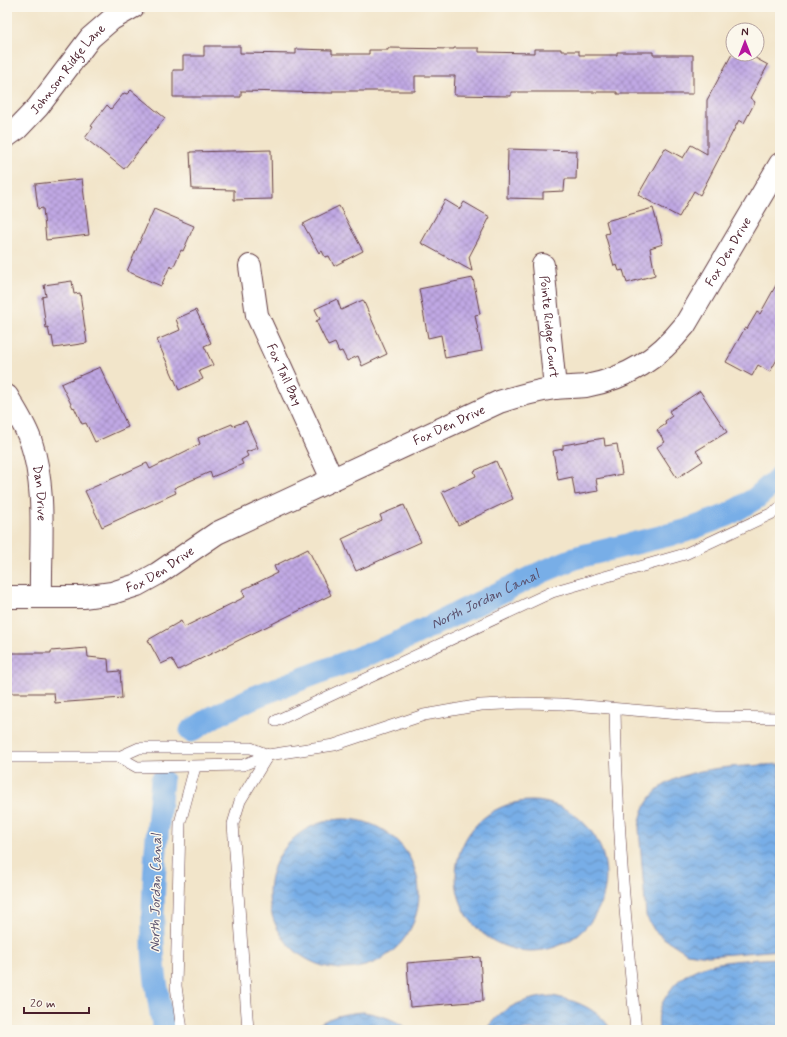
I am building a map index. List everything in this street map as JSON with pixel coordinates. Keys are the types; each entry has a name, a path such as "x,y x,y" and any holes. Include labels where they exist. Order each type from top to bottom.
{"street":[{"name":"Johnson Ridge Lane","path":"7,136 18,128 38,107 90,38 112,19 133,7"},
{"name":"Fox Den Drive","path":"7,597 83,597 112,593 137,585 157,574 216,533 499,402 526,393 555,388 585,386 612,379 634,370 654,357 670,343 700,302 780,164"},
{"name":"Pointe Ridge Court","path":"543,265 555,388"},
{"name":"Fox Tail Bay","path":"250,266 257,315 332,479"},
{"name":"Dan Drive","path":"7,396 31,440 37,466 40,498 41,597"}],"lane":[{"path":"276,721 552,592 685,554 777,511 780,508"},
{"path":"119,757 137,767 243,765 268,755 334,745 424,715 481,705 523,703 562,704 615,710 780,718"},
{"path":"615,710 617,782 626,936 636,1030"},
{"path":"7,757 119,757 139,748 251,748 268,755"},
{"path":"248,1030 233,824 240,801 268,755"},
{"path":"182,1030 176,986 180,823 195,767"}],"water":[{"path":"780,764 780,950 708,956 687,953 654,930 646,916 639,828 645,806 657,791 674,780 694,773 738,766"},
{"path":"538,801 560,806 573,813 589,828 601,847 605,861 605,891 601,905 594,918 579,934 560,946 546,950 524,951 502,946 489,939 468,918 461,905 457,891 456,869 461,847 468,834 489,813 502,806 516,802"},
{"path":"351,819 373,824 386,831 402,846 414,865 418,879 418,909 414,923 407,936 392,952 373,964 359,968 337,969 315,964 302,957 281,936 274,923 270,909 269,887 274,865 281,852 302,831 315,824 329,820"},
{"path":"780,958 780,1030 659,1030 658,1019 663,1001 679,981 690,972 719,963"},
{"path":"552,996 578,1003 593,1011 600,1016 611,1030 486,1030 499,1015 514,1005 532,999"},
{"path":"364,1012 388,1018 409,1030 312,1030 323,1022 336,1016"}],"building":[{"path":"204,46 240,46 240,53 296,54 296,49 332,50 332,54 369,54 369,50 388,50 388,48 479,48 479,52 534,53 534,49 561,49 561,51 579,51 579,55 617,55 617,52 653,52 653,55 693,55 693,94 511,92 511,96 454,95 455,76 415,76 415,91 332,91 332,93 241,91 241,97 173,97 173,70 183,70 183,56 204,56"},
{"path":"728,62 763,62 768,65 750,98 755,102 744,123 739,120 700,195 694,191 679,217 638,195 665,148 683,158 691,145 707,154 707,100"},
{"path":"131,90 165,118 124,169 85,138 93,127 91,126 107,105 111,109 124,93 127,94"},
{"path":"508,149 577,151 576,179 565,179 564,191 543,192 543,199 507,198"},
{"path":"271,150 272,199 234,200 234,190 192,189 190,152"},
{"path":"82,179 89,235 46,240 43,208 38,209 35,184"},
{"path":"445,200 460,209 464,202 490,217 469,257 472,271 421,243"},
{"path":"339,206 363,251 334,266 329,256 325,257 322,251 319,253 303,224"},
{"path":"653,208 663,244 650,248 655,275 627,283 623,270 619,271 617,265 614,266 605,234 609,233 606,221"},
{"path":"154,209 194,226 183,251 181,250 173,268 170,266 161,286 127,271"},
{"path":"473,278 480,314 475,315 482,351 445,358 441,335 428,338 419,289"},
{"path":"780,278 780,354 770,372 758,365 752,376 726,362 745,328 747,329 757,312 760,314"},
{"path":"72,281 74,294 80,293 87,343 54,348 52,336 50,337 48,327 46,328 42,297 46,296 44,285"},
{"path":"337,299 341,310 363,300 387,354 362,366 358,356 347,361 342,351 339,352 335,343 328,346 316,321 320,319 315,309"},
{"path":"196,310 211,343 204,346 213,365 199,371 203,379 179,390 157,340 180,330 176,319"},
{"path":"100,367 128,427 95,442 86,423 82,424 61,384"},
{"path":"700,391 727,432 696,451 703,461 677,478 657,447 665,442 657,430 666,424 665,421 672,416 669,411"},
{"path":"246,421 258,448 246,452 248,456 241,460 243,464 212,477 210,472 174,488 176,493 102,527 85,491 147,463 150,469 200,444 198,438 232,424 233,426"},
{"path":"604,438 605,446 617,444 622,474 596,479 598,491 575,495 572,477 558,480 553,451 563,449 563,445"},
{"path":"496,461 513,499 458,525 442,492 476,476 474,471"},
{"path":"404,505 421,542 356,571 342,539 382,520 380,515"},
{"path":"308,549 331,595 178,670 172,659 161,664 148,640 181,621 184,627 245,597 242,590 277,573 274,566"},
{"path":"87,648 88,657 108,659 109,672 120,671 122,698 55,703 54,693 7,693 7,653 51,653 51,651"},
{"path":"480,957 483,1001 410,1007 407,963"}],"waterway":[{"name":"North Jordan Canal","path":"191,731 213,717 254,697 392,645 542,572 578,557 685,531 728,515 756,498 780,477"},
{"name":"North Jordan Canal","path":"162,780 154,881 153,953 158,997 164,1030"}]}
